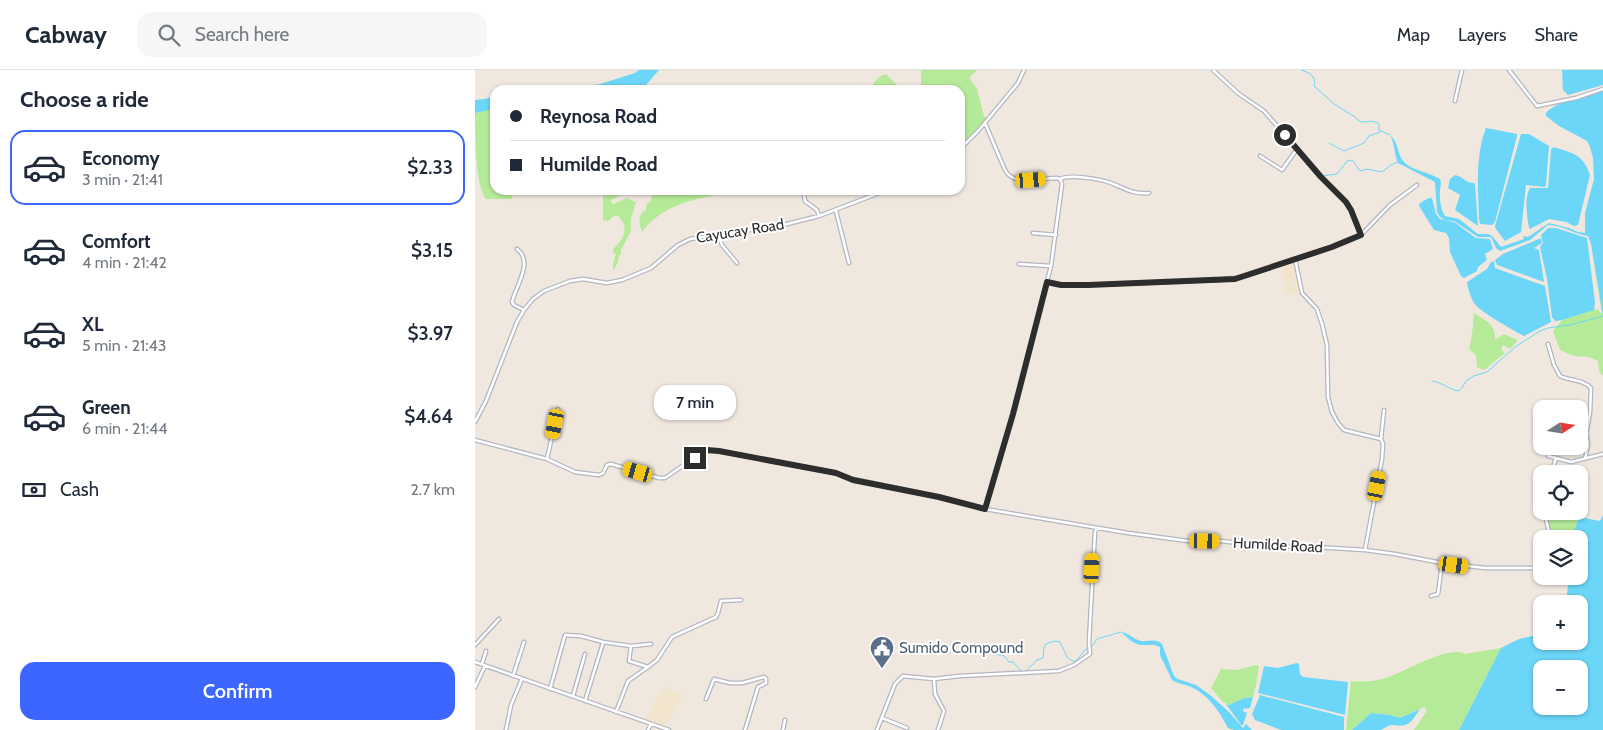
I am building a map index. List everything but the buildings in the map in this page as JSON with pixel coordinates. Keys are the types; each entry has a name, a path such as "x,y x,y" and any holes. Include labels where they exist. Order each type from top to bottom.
{"street":[{"path":"965,144 985,123 1018,82 1024,70"},
{"path":"1213,70 1239,94 1264,111 1321,177 1346,202 1361,235"},
{"path":"1455,100 1462,70"},
{"path":"1509,70 1537,106 1576,98 1603,89"},
{"path":"985,123 1005,170 1010,176 1018,180 1080,177 1111,183 1137,193 1149,193"},
{"path":"1260,156 1281,170 1297,149"},
{"path":"985,509 998,459 1011,422 1051,266 1056,235 1060,179"},
{"path":"1047,282 1061,285 1088,285 1218,280 1242,277 1332,247 1361,235 1387,208 1417,185"},
{"path":"804,195 804,200 817,210 819,216"},
{"name":"Cayucay Road","path":"475,422 486,401 513,332 524,310 538,295 551,288 577,280 607,283 622,280 651,268 683,242 718,234 783,225 819,216 872,195"},
{"path":"836,210 849,263"},
{"path":"1033,233 1056,235"},
{"path":"718,234 722,244 737,262"},
{"path":"517,249 523,255 525,264 512,302 524,310"},
{"path":"1295,259 1301,290 1317,309 1322,324 1327,345 1328,397 1332,412 1344,430 1381,439"},
{"path":"1019,264 1051,266"},
{"path":"1548,344 1554,365 1560,376 1578,380 1591,388 1590,413 1586,434 1589,445 1585,459"},
{"path":"475,440 547,459 558,409"},
{"path":"1365,550 1382,459 1383,444 1381,439 1384,410"},
{"name":"Humilde Road","path":"547,459 578,472 600,475 603,473 605,466 611,464 663,478 671,475 707,450 719,451 836,473 853,480 906,490 985,509 1097,528 1188,541 1221,541 1274,547 1299,546 1365,550 1442,563 1498,569 1533,568"},
{"path":"1548,456 1571,462 1603,454"},
{"path":"1554,465 1556,458"},
{"path":"877,730 892,689 900,678 911,676 934,679 1063,670 1089,655 1091,653 1094,546 1097,528"},
{"path":"1431,596 1438,594 1442,563"},
{"path":"616,712 629,680 657,660 672,637 716,617 719,613 721,601 741,600"},
{"path":"475,645 499,619"},
{"path":"550,689 565,635 581,636 603,642 632,646 651,644"},
{"path":"513,676 524,642"},
{"path":"585,701 603,642"},
{"path":"632,646 629,661 648,667"},
{"path":"475,687 486,651"},
{"path":"573,696 585,654"},
{"path":"475,662 669,730"},
{"path":"706,699 714,679 730,683 743,683 757,678 766,679 767,682 758,687 745,730"},
{"path":"506,730 511,705 522,679"},
{"path":"934,679 935,694 944,711 938,730"},
{"path":"882,718 907,728"},
{"path":"783,730 785,720"},
{"path":"648,730 651,724"}],"shaded area":[{"path":"1296,260 1301,292 1287,295 1280,266"},
{"path":"665,687 683,697 665,726 645,719"}],"green space":[{"path":"921,70 977,70 969,78 977,89 984,116 988,121 965,146 965,85 921,85"},
{"path":"886,74 897,85 873,85 881,76"},
{"path":"490,110 490,195 512,195 512,199 486,199 482,192 476,159 475,113"},
{"path":"603,195 621,195 611,200 611,203 614,204 626,198 636,202 631,219 631,231 613,271 616,254 613,253 613,249 623,238 625,229 622,220 618,216 614,216 608,221 603,220"},
{"path":"652,195 716,195 692,200 669,209 659,215 642,232 640,217 646,210 647,203 651,201"},
{"path":"1591,247 1603,314 1603,376 1599,371 1598,361 1589,357 1574,356 1560,350 1553,331 1562,320 1597,309 1602,314"},
{"path":"1474,313 1492,327 1495,340 1504,334 1518,340 1510,349 1503,345 1501,349 1505,353 1484,370 1477,367 1476,355 1469,349"},
{"path":"1546,520 1578,520 1574,530 1551,530"},
{"path":"1501,648 1459,730 1414,730 1426,712 1424,707 1400,718 1371,713 1352,730 1346,730 1351,681 1381,679 1448,653 1458,652 1465,654"},
{"path":"1256,665 1259,666 1253,697 1244,698 1229,705 1223,702 1211,688 1221,669 1237,670"}],"water":[{"path":"639,70 659,70 646,85 593,85 600,84"},
{"path":"1562,70 1603,70 1603,85 1568,95 1563,90"},
{"path":"1603,90 1603,316 1588,236 1558,226 1548,225 1530,240 1500,251 1496,248 1491,237 1478,237 1454,221 1445,220 1440,217 1437,212 1435,182 1398,163 1390,135 1395,141 1405,163 1440,179 1440,201 1445,216 1459,219 1478,234 1489,234 1501,247 1524,239 1523,236 1528,237 1549,223 1585,233 1585,213 1594,179 1593,158 1590,147 1587,141 1559,126 1546,116 1546,113 1564,102"},
{"path":"490,97 490,110 475,113 475,100"},
{"path":"1486,128 1517,134 1495,222 1492,225 1480,224 1479,219 1479,161"},
{"path":"1521,134 1529,134 1549,146 1546,185 1545,187 1526,185 1521,232 1505,241 1495,226"},
{"path":"1553,147 1580,158 1590,175 1578,225 1574,226 1566,222 1549,219 1530,229 1527,207 1528,192 1530,188 1548,188 1551,150"},
{"path":"1455,175 1475,184 1478,226 1455,210 1460,195 1448,188 1450,179"},
{"path":"1432,198 1436,214 1440,219 1454,222 1476,238 1490,239 1493,249 1485,254 1487,260 1478,267 1477,271 1464,278 1461,276 1450,252 1449,238 1446,233 1434,230 1419,206 1420,203"},
{"path":"1548,228 1556,228 1587,238 1595,302 1594,310 1562,320 1555,321 1552,317 1540,247 1543,243 1541,235"},
{"path":"1541,238 1542,243 1534,248 1539,250 1544,282 1497,265 1495,260 1503,254"},
{"path":"1494,261 1495,268 1545,286 1551,322 1524,336 1478,307 1471,297 1467,282 1487,269 1491,262"},
{"path":"1603,515 1603,730 1459,730 1501,648 1519,639 1533,636 1533,650 1588,650 1588,595 1567,595 1568,585 1588,585 1588,530 1574,530 1578,520 1588,519 1600,521"},
{"path":"1121,632 1141,641 1154,641 1162,644 1174,676 1196,685 1229,712 1243,728 1246,724 1252,730 1228,728 1217,710 1203,694 1172,680 1160,655 1160,647 1137,644"},
{"path":"1299,664 1300,674 1303,677 1348,682 1345,715 1258,693 1264,666 1278,668"},
{"path":"1260,695 1344,717 1344,730 1281,730 1255,720 1252,714"},
{"path":"1253,697 1250,708 1243,709 1247,713 1243,725 1241,725 1226,704 1229,705 1244,698"},
{"path":"1420,709 1411,722 1405,725 1390,725 1381,730 1352,730 1371,713 1400,718"}],"waterway":[{"path":"1301,70 1313,77 1314,86 1334,104 1359,121 1376,122 1379,124 1379,130 1390,135"},
{"path":"1329,143 1344,151 1364,143 1369,136 1380,132"},
{"path":"1322,176 1337,174 1348,160 1353,161 1360,171 1367,169 1382,172 1400,161"},
{"path":"1432,381 1458,391 1466,381 1487,372 1515,347 1540,331 1603,316"},
{"path":"1025,672 1037,660 1043,658 1046,644 1054,641 1060,642 1067,657 1072,661 1076,661 1097,639 1121,632"},
{"path":"978,643 980,646 988,646 992,652 998,655 1003,655 1021,671"}],"place":[{"name":"Sumido Compound","path":"882,669"}],"route":[{"path":"695,458 707,450 711,450 771,460 836,473 853,480 876,483 985,509 998,459 1013,414 1047,282 1061,285 1088,285 1235,279 1332,247 1361,235 1357,222 1346,202 1321,177 1285,135"}]}
